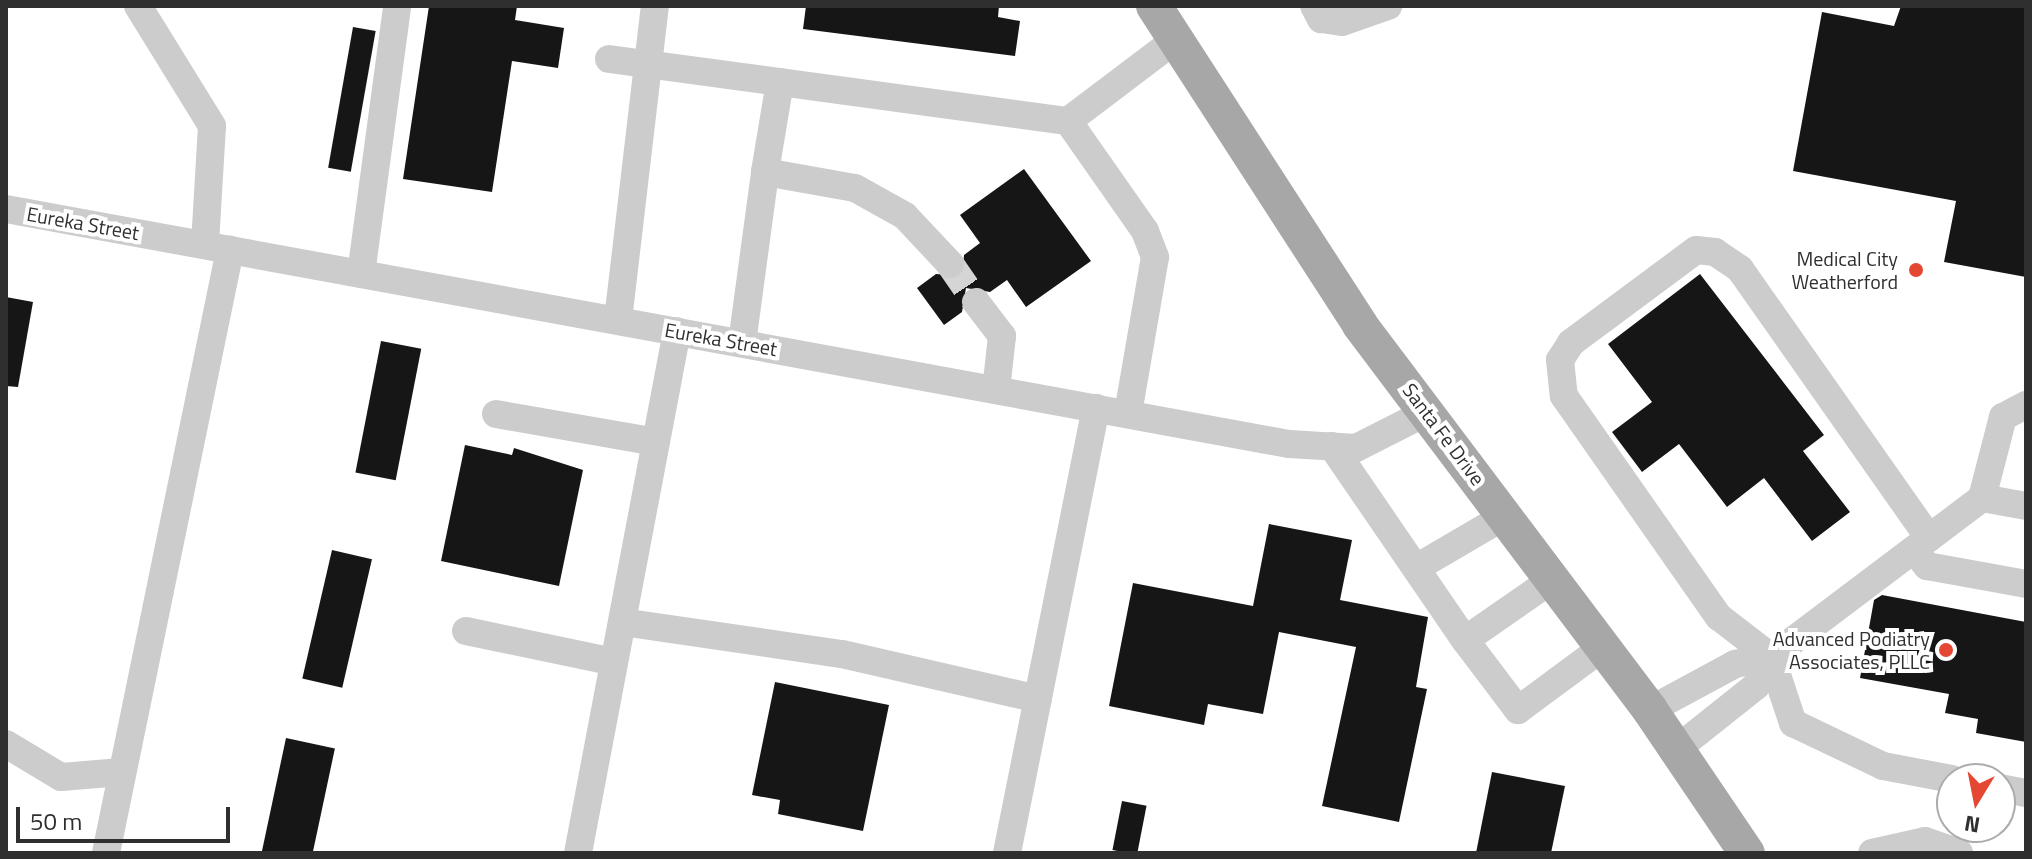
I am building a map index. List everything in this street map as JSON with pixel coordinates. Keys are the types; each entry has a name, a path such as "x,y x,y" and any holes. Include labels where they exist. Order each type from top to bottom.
{"main road":[{"name":"Santa Fe Drive","path":"1154,6 1360,325 1429,411 1678,748 1747,853"}],"street":[{"path":"106,853 217,247 212,126 138,6"},
{"path":"361,274 397,6"},
{"path":"618,320 655,6"},
{"path":"1314,6 1321,19 1342,22 1388,6"},
{"path":"609,59 1068,121 1175,40"},
{"path":"742,343 780,82"},
{"path":"1068,121 1145,231 1155,257 1128,414"},
{"path":"765,172 855,188 905,216 950,264"},
{"name":"Eureka Street","path":"6,209 1128,414 1332,446 1356,448 1429,411"},
{"path":"1936,776 1883,766 1793,723 1771,657 1719,617 1564,396 1560,360 1571,343 1696,250 1715,252 1740,269 1921,544 1927,566 2026,584"},
{"path":"976,302 1002,336 996,390"},
{"path":"584,852 614,662 677,331"},
{"path":"1678,748 1756,686 1771,657 1982,498 2003,417 2026,405"},
{"path":"1007,853 1096,408"},
{"path":"496,414 656,442"},
{"path":"1332,446 1465,640 1518,710 1603,647"},
{"path":"1982,498 2026,506"},
{"path":"1416,568 1505,516"},
{"path":"1465,640 1553,579"},
{"path":"622,622 842,654 1038,699"},
{"path":"466,631 614,662"},
{"path":"1650,710 1735,664 1771,657"},
{"path":"6,744 61,777 122,772"},
{"path":"1872,853 1925,841 1959,853"}],"building":[{"path":"429,6 517,6 515,20 564,28 558,68 512,61 492,192 403,179"},
{"path":"806,6 999,6 998,17 1020,21 1015,56 803,29"},
{"name":"Medical City Weatherford","path":"1901,6 2026,6 2026,277 1944,262 1956,201 1793,171 1822,12 1894,26"},
{"path":"353,27 376,31 351,172 328,168"},
{"path":"1024,169 1091,261 1026,307 1007,280 990,292 966,288 962,312 944,325 917,288 936,274 962,276 964,255 980,243 960,215"},
{"path":"1700,274 1824,435 1803,451 1850,512 1812,541 1764,478 1727,507 1679,444 1642,472 1612,432 1652,402 1608,344"},
{"path":"6,297 33,302 18,387 6,386"},
{"path":"381,341 421,349 396,480 355,473"},
{"path":"465,445 512,455 514,448 583,470 559,586 441,561"},
{"path":"1269,524 1352,540 1340,600 1428,617 1416,687 1427,689 1399,822 1322,806 1356,647 1279,632 1263,714 1208,704 1204,725 1109,706 1133,583 1253,606"},
{"path":"332,550 372,559 342,688 302,679"},
{"name":"Advanced Podiatry Associates, PLLC","path":"1882,595 2026,622 2026,742 1976,733 1978,719 1945,713 1949,694 1860,678 1874,600"},
{"path":"775,682 889,705 863,831 778,814 780,800 752,795"},
{"path":"286,738 335,748 313,853 262,853"},
{"path":"1492,772 1565,786 1551,853 1476,853"},
{"path":"1122,801 1147,806 1137,853 1112,850"}],"tunnel":[{"path":"950,264 976,302"}],"place":[{"name":"Medical City Weatherford","path":"1916,270"},
{"name":"Advanced Podiatry Associates, PLLC","path":"1946,650"}]}
